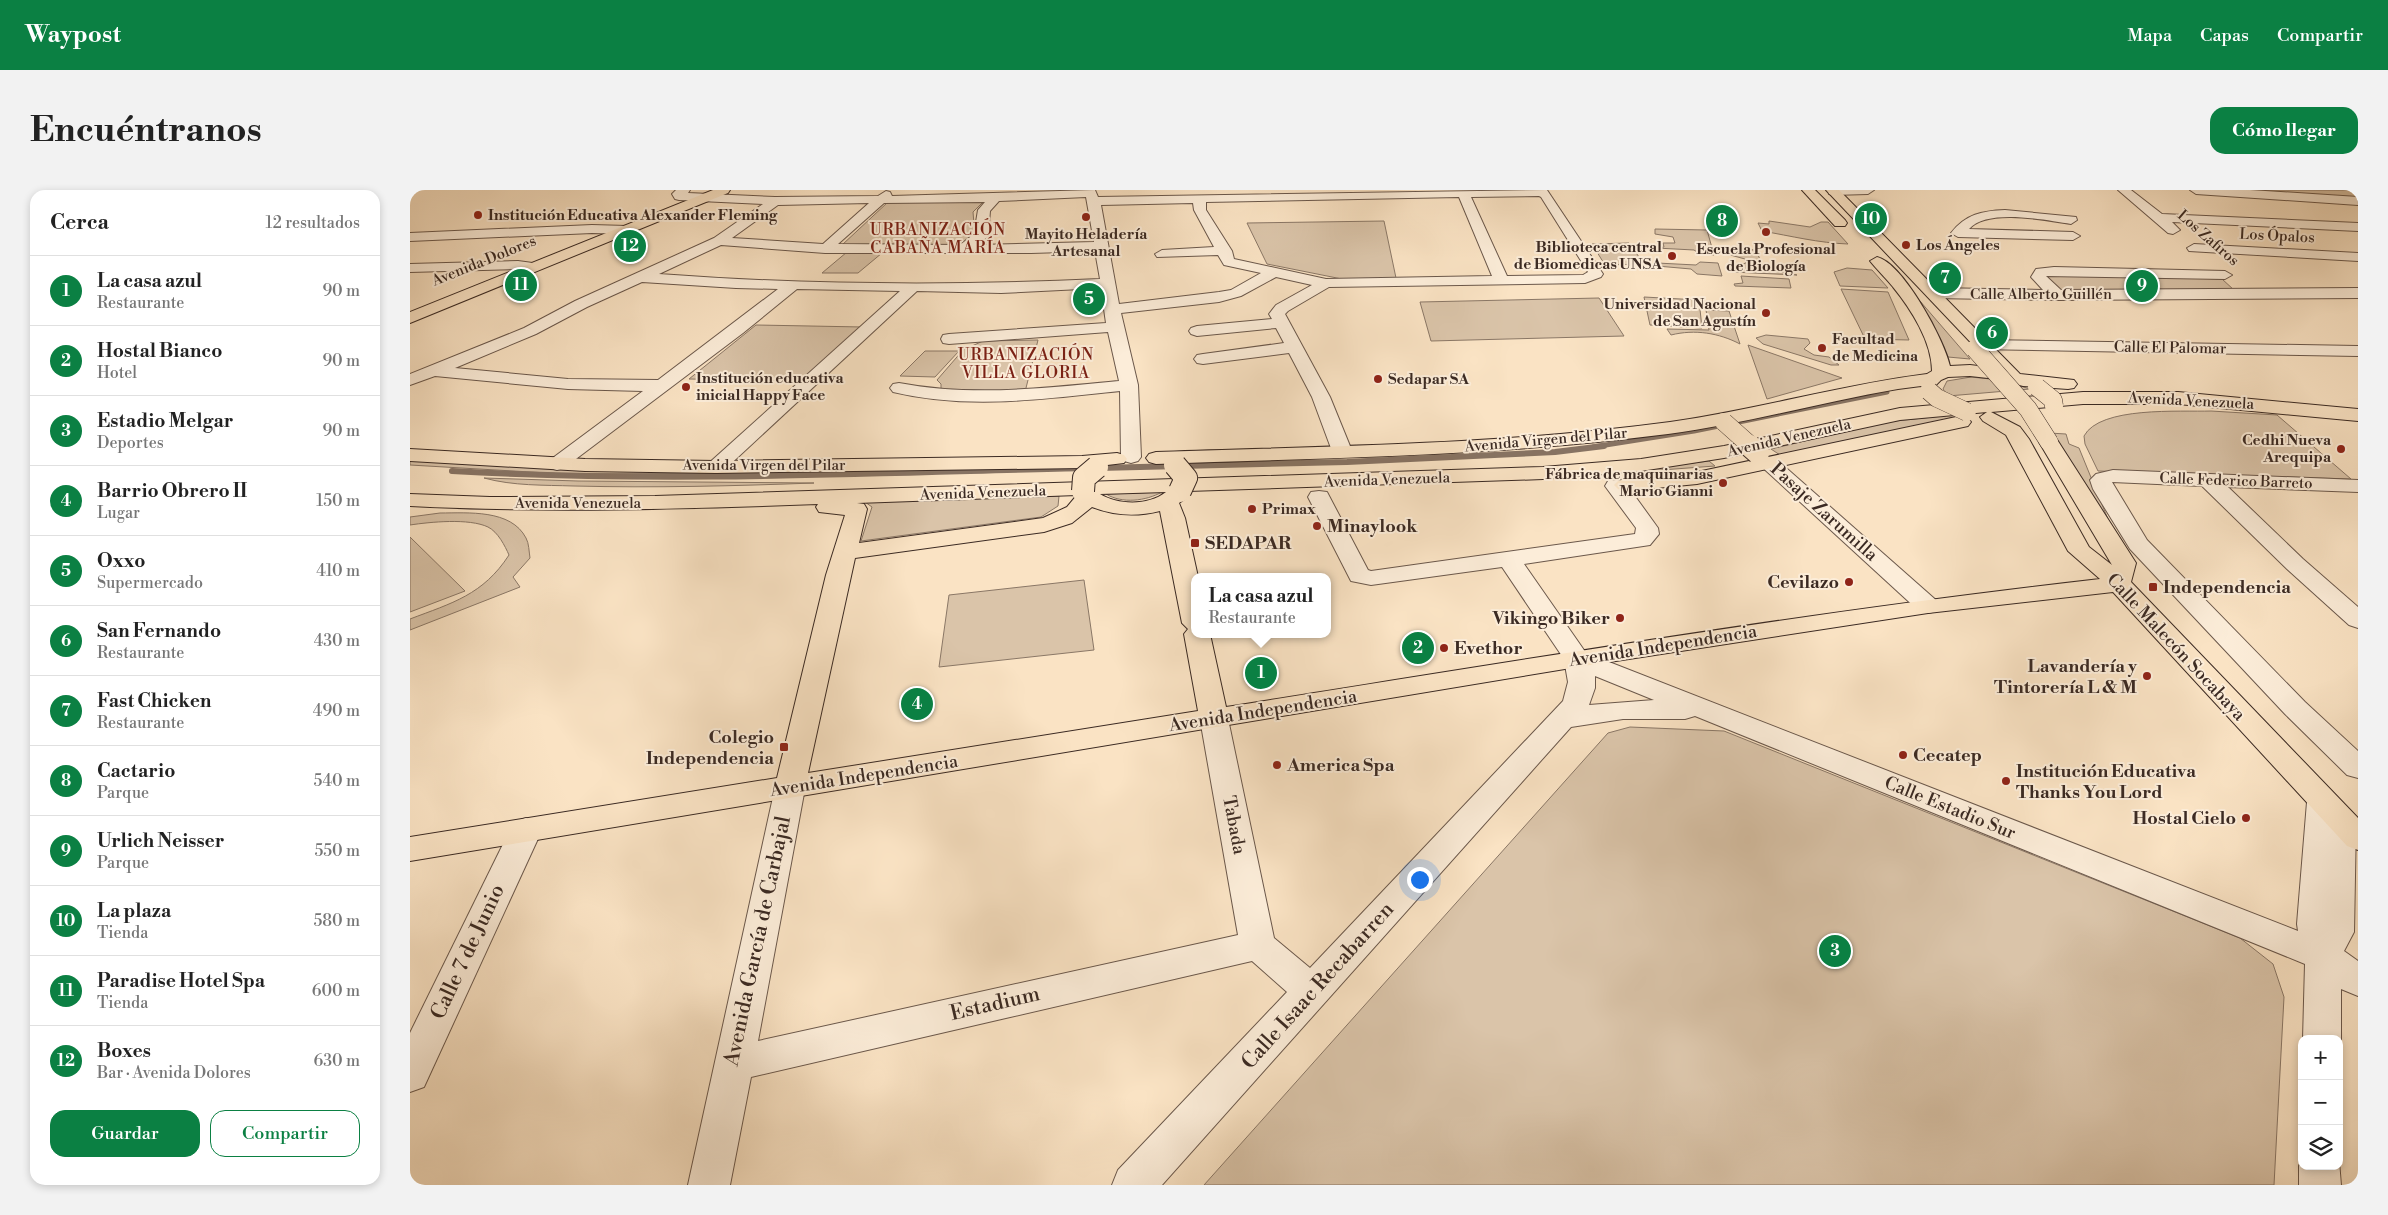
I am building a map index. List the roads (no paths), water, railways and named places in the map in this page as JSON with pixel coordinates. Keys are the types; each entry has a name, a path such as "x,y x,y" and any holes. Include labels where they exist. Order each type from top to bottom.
{"main road":[{"name":"Avenida Dolores","path":"410,308 698,194 724,190"},
{"path":"1808,190 1851,235"},
{"path":"1814,190 1974,348 2053,400 2049,411"},
{"path":"1830,190 1934,294 1974,348"},
{"path":"1830,190 2028,409 2043,440 2124,563 2114,579"},
{"name":"Avenida Dolores","path":"410,318 627,230 698,194"},
{"path":"1630,455 1674,442 1748,429 1863,403 1901,397 1932,382 1941,363 1936,350 1906,293 1864,248"},
{"name":"Avenida Virgen del Pilar","path":"410,454 557,464 716,467 1078,462 1124,458 1165,462 1342,451 1531,444 1671,428 1722,420 1878,385 1932,382 1952,371 1982,372 2025,382 2180,385 2250,392 2317,406"},
{"name":"Calle Malecón Socabaya","path":"1932,382 1937,398 1980,415 2013,431 2080,551 2114,579 2340,821"},
{"name":"Avenida Venezuela","path":"412,487 518,490 724,490 1561,462 1630,455 1726,441 1862,411 1919,402 2111,389 2168,390 2317,406 2358,415"},
{"name":"Avenida Venezuela","path":"412,487 490,504 683,502 1490,476 1641,465 1724,452 1900,414 2083,398 2178,398 2317,406 2358,405"},
{"path":"1980,415 2021,419 2049,411 2134,407 2317,406"},
{"name":"Avenida Venezuela","path":"1085,494 1109,506 1126,508 1174,497 1255,495 1319,497 1616,486 1697,478 1763,458 1953,425 1980,415"},
{"name":"Pasaje Zarumilla","path":"1722,420 1763,458"},
{"path":"845,552 1050,523 1064,519 1076,512 1085,494 1084,478 1097,467 1124,458"},
{"path":"1165,462 1186,478 1174,497 1174,518 1191,603"},
{"path":"1210,485 1344,489 1521,483 1721,472"},
{"name":"Avenida García de Carbajal","path":"490,504 634,512 847,507 856,509 790,788"},
{"name":"Avenida Independencia","path":"410,849 1578,659 2114,579"},
{"name":"Tabada","path":"1198,638 1214,719"}],"street":[{"path":"825,249 892,190"},
{"path":"1830,190 1868,190"},
{"name":"Los Zafiros","path":"2124,190 2160,218 2246,293"},
{"path":"2196,190 2358,201"},
{"path":"698,194 775,201 1091,195 1199,204 1532,192 1546,195 1596,274 1585,278 1326,283 1229,262 1225,251 1199,204"},
{"path":"1464,194 1501,279"},
{"path":"1091,195 1115,327 1129,385 1124,458"},
{"path":"963,249 981,236 984,210 995,198"},
{"path":"410,380 530,331 719,241 775,201"},
{"path":"1171,213 1199,204"},
{"path":"2072,236 1958,233 1973,218 2006,214 2071,218 2072,236 2086,253 2107,273"},
{"path":"2160,218 2358,227"},
{"path":"410,237 611,228 627,230"},
{"path":"719,241 825,249 898,250 1052,250 1101,246"},
{"name":"Los Ópalos","path":"2194,248 2358,257"},
{"path":"883,262 898,250"},
{"path":"1162,254 1225,251"},
{"path":"410,268 518,265 535,267"},
{"path":"1112,309 1220,297 1236,293 1274,272"},
{"path":"2057,295 2038,277 2041,272 2225,275"},
{"path":"854,286 868,274"},
{"path":"641,277 736,284 913,287 1024,288 1107,283"},
{"path":"1326,283 1282,308 1279,318 1293,348 1321,396 1342,451"},
{"path":"557,464 793,285"},
{"path":"716,467 913,287"},
{"name":"Calle Alberto Guillén","path":"1934,294 2358,293"},
{"path":"1197,331 1279,318"},
{"path":"949,339 1115,327"},
{"path":"1203,359 1293,348"},
{"name":"Calle El Palomar","path":"1974,348 2358,351"},
{"path":"431,370 568,384 662,386"},
{"path":"899,388 924,393 1010,396 1129,385"},
{"name":"Pasaje Zarumilla","path":"1763,458 1928,606"},
{"name":"Calle Federico Barreto","path":"2358,486 2113,476 2103,478 2102,484 2138,544 2295,708 2358,768"},
{"path":"2208,480 2295,564 2358,620"},
{"path":"1319,497 1359,576 1371,578 1642,540 1648,534 1647,528 1616,486"},
{"path":"1509,559 1578,659"},
{"name":"Calle Estadio Sur","path":"1578,659 2323,956 2358,981"},
{"name":"Calle Isaac Recabarren","path":"1133,1185 1576,706 1582,690 1583,674 1578,659"},
{"path":"1562,720 1591,712 1646,708 1686,710 1722,716"},
{"name":"Tabada","path":"1214,719 1258,944"},
{"name":"Avenida García de Carbajal","path":"710,1185 790,788"},
{"path":"2322,1035 2323,956 2336,932 2340,821"},
{"name":"Calle 7 de Junio","path":"410,1074 526,830"},
{"path":"1258,944 1312,992"},
{"name":"Estadium","path":"733,1064 1258,944"},
{"path":"2320,1170 2320,1185"}],"waterway":[{"path":"1593,447 1694,431 1887,392"},
{"path":"1099,468 1347,462 1555,452 1604,446"},
{"path":"452,471 532,475 690,477 1088,468"}],"place":[{"name":"Institución Educativa Alexander Fleming","path":"478,215"},
{"name":"Mayito Heladería Artesanal","path":"1086,217"},
{"name":"La plaza","path":"1871,219"},
{"name":"Cactario","path":"1722,221"},
{"name":"Escuela Profesional de Biología","path":"1766,232"},
{"name":"Los Ángeles","path":"1906,245"},
{"name":"Boxes","path":"630,246"},
{"name":"Biblioteca central de Biomedicas UNSA","path":"1672,256"},
{"name":"Fast Chicken","path":"1945,278"},
{"name":"Paradise Hotel Spa","path":"521,285"},
{"name":"Urlich Neisser","path":"2142,286"},
{"name":"Oxxo","path":"1089,299"},
{"name":"Universidad Nacional de San Agustín","path":"1766,313"},
{"name":"San Fernando","path":"1992,333"},
{"name":"Facultad de Medicina","path":"1822,348"},
{"name":"Sedapar SA","path":"1378,379"},
{"name":"Institución educativa inicial Happy Face","path":"686,387"},
{"name":"Cedhi Nueva Arequipa","path":"2341,449"},
{"name":"Fábrica de maquinarias Mario Gianni","path":"1723,483"},
{"name":"Primax","path":"1252,509"},
{"name":"Minaylook","path":"1317,526"},
{"name":"SEDAPAR","path":"1195,543"},
{"name":"Cevilazo","path":"1849,582"},
{"name":"Independencia","path":"2153,587"},
{"name":"Vikingo Biker","path":"1620,618"},
{"name":"Hostal Bianco","path":"1418,648"},
{"name":"Evethor","path":"1444,648"},
{"name":"La casa azul","path":"1261,673"},
{"name":"Lavandería y Tintorería L & M","path":"2147,676"},
{"name":"Barrio Obrero II","path":"917,704"},
{"name":"Colegio Independencia","path":"784,747"},
{"name":"Cecatep","path":"1903,755"},
{"name":"America Spa","path":"1277,765"},
{"name":"Institución Educativa Thanks You Lord","path":"2006,781"},
{"name":"Hostal Cielo","path":"2246,818"},
{"name":"Estadio Melgar","path":"1835,951"}],"district":[{"name":"URBANIZACIÓN CABAÑA MARÍA","path":"938,239"},
{"name":"URBANIZACIÓN VILLA GLORIA","path":"1026,364"}]}
